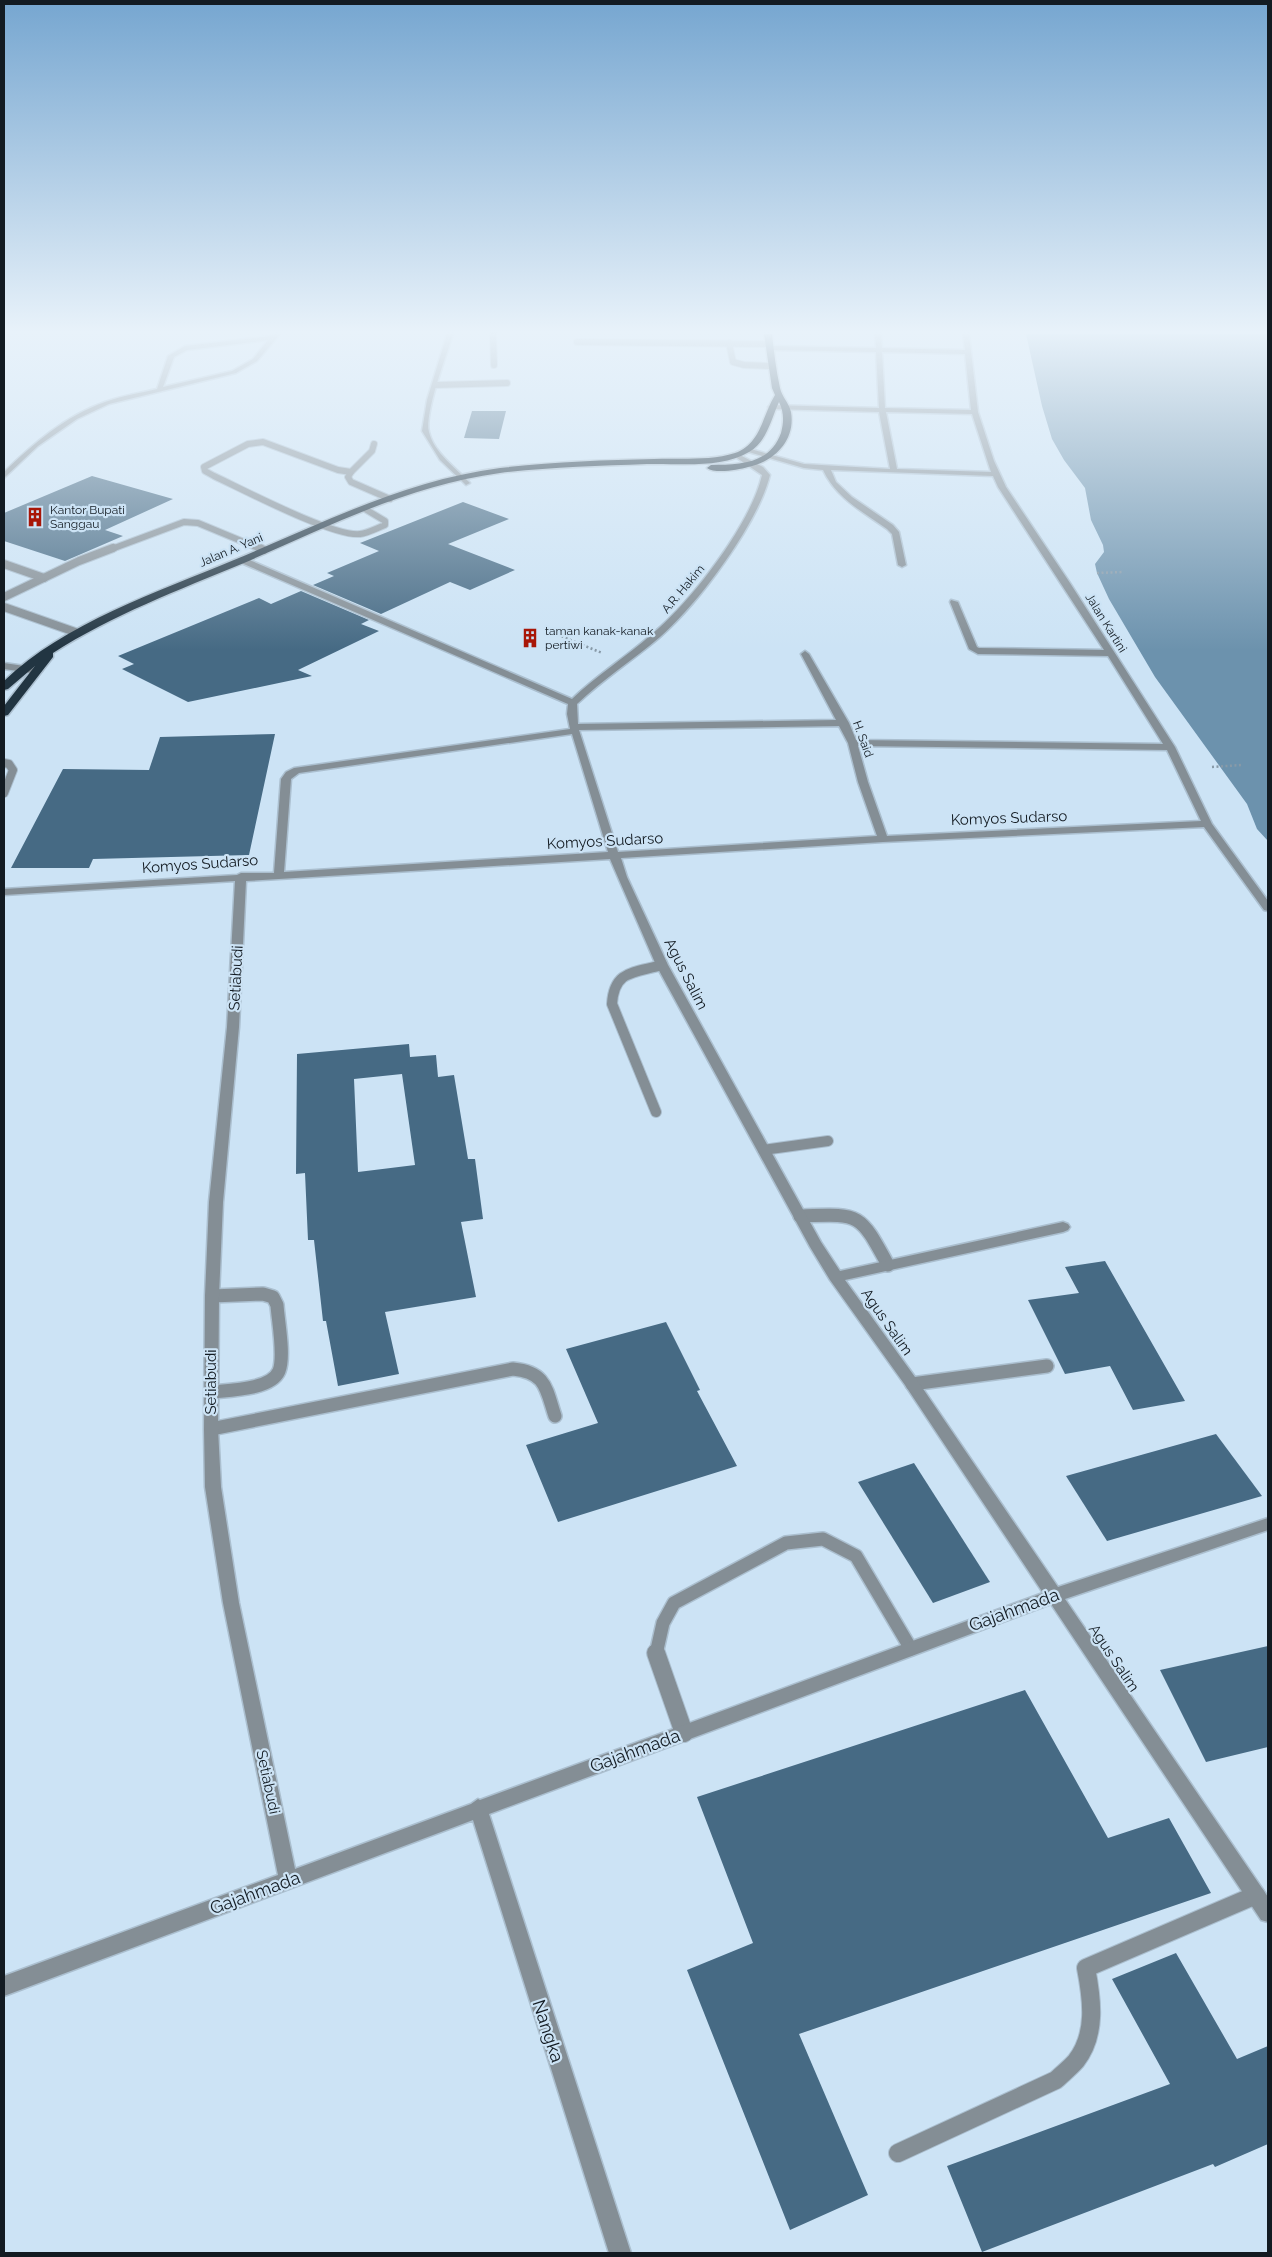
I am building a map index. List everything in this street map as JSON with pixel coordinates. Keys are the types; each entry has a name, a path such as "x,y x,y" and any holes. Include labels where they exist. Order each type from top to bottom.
{"highway":[{"name":"Jalan A. Yani","path":"4,687 23,669 53,649 78,633 127,608 390,499 426,488 463,480 547,466 736,455 754,445 757,439"},
{"path":"770,458 783,439"},
{"name":"Jalan A. Yani","path":"463,480 559,472 753,465 770,458"},
{"name":"Jalan A. Yani","path":"4,713 38,672 53,649"}],"street":[{"path":"4,476 44,439"},
{"path":"430,439 447,464 463,480"},
{"path":"888,439 894,471"},
{"name":"Jalan Kartini","path":"983,439 990,461 1002,487 1170,747 1207,824 1268,908"},
{"path":"747,450 790,464 826,468 996,474"},
{"path":"736,455 753,465"},
{"name":"A.R. Hakim","path":"573,703 585,690 666,627 699,590 741,531 758,502 766,475 753,465"},
{"path":"826,468 833,483 849,499 890,527 896,534 902,565"},
{"path":"242,560 573,703"},
{"path":"954,602 973,649 978,651 1110,653"},
{"name":"H. Said","path":"805,654 844,723 853,743 863,782 883,838"},
{"path":"4,666 38,672"},
{"name":"Agus Salim","path":"573,703 572,714 575,729 614,856 662,965 835,1277 912,1384 1052,1596 1268,1913"},
{"path":"280,874 286,779 297,770 575,729 844,723"},
{"path":"853,743 1170,747"},
{"name":"Komyos Sudarso","path":"4,892 883,838 1207,824"},
{"name":"Setiabudi","path":"242,876 233,1027 216,1202 212,1296 211,1429 214,1487 231,1603 288,1881"},
{"path":"835,1277 1063,1227"},
{"name":"Gajahmada","path":"4,1986 288,1881 478,1808 1052,1596 1268,1524"},
{"name":"Nangka","path":"478,1808 620,2253"}],"lane":[{"path":"351,472 338,470 264,442 248,444 204,467 204,471 214,476 324,526 354,534 385,525 385,521 365,509"},
{"path":"374,444 372,451 348,477 351,482 390,499"},
{"path":"4,597 79,562 184,522 198,523 264,550"},
{"path":"4,564 44,578"},
{"path":"4,607 78,633"},
{"path":"4,763 9,764 13,770 4,793"},
{"path":"656,1112 612,1004 613,989 622,976 662,965"},
{"path":"763,1150 828,1141"},
{"path":"800,1216 846,1216 857,1219 867,1228 888,1265"},
{"path":"211,1392 259,1386 273,1379 280,1370 277,1305 273,1297 263,1294 212,1296"},
{"path":"912,1384 1047,1366"},
{"path":"211,1429 513,1369 526,1369 536,1372 542,1382 555,1416"},
{"path":"684,1732 656,1654 663,1624 674,1603 786,1543 823,1539 856,1556 911,1649"},
{"path":"898,2154 1056,2080 1076,2061 1091,2030 1091,1991 1086,1968 1256,1895"}],"path":[{"path":"1097,573 1124,572"},
{"path":"550,631 603,654"},
{"path":"1212,766 1242,766"}],"water":[{"path":"1052,439 1268,439 1268,841 1257,829 1247,804 1155,677 1109,599 1095,564 1104,552 1103,545 1091,520 1085,488 1064,460"}],"building":[{"name":"Kantor Bupati Sanggau","path":"92,476 173,499 105,530 123,536 65,561 4,541 4,513"},
{"path":"463,502 509,519 448,544 515,570 470,590 450,582 381,614 313,585 334,576 327,573 379,551 360,543"},
{"path":"301,591 369,620 361,624 379,631 298,670 312,676 188,702 122,669 134,664 118,656 259,598 271,604"},
{"path":"275,734 249,855 93,859 89,868 11,868 63,769 149,770 160,737"},
{"path":"409,1044 410,1057 436,1055 438,1077 454,1075 468,1159 475,1159 483,1219 461,1222 476,1297 385,1312 399,1374 338,1386 326,1321 323,1321 314,1240 308,1240 305,1173 296,1174 297,1054","holes":["402,1074 415,1165 358,1172 354,1079"]},
{"path":"1105,1261 1185,1401 1133,1410 1110,1366 1065,1374 1028,1300 1079,1293 1065,1267"},
{"path":"666,1322 700,1390 697,1391 737,1466 558,1522 526,1445 598,1423 566,1349"},
{"path":"1216,1434 1262,1496 1107,1541 1066,1476"},
{"path":"914,1463 990,1582 933,1603 858,1482"},
{"path":"1268,1646 1268,1747 1206,1762 1160,1670"},
{"path":"1025,1690 1108,1838 1169,1818 1211,1893 799,2034 868,2195 790,2230 687,1970 753,1943 697,1797"},
{"path":"1176,1953 1237,2059 1268,2046 1268,2144 1215,2167 1213,2164 982,2252 947,2166 1170,2084 1112,1979"}],"place":[{"name":"Kantor Bupati Sanggau","path":"35,517"},
{"name":"taman kanak-kanak pertiwi","path":"530,638"}]}
